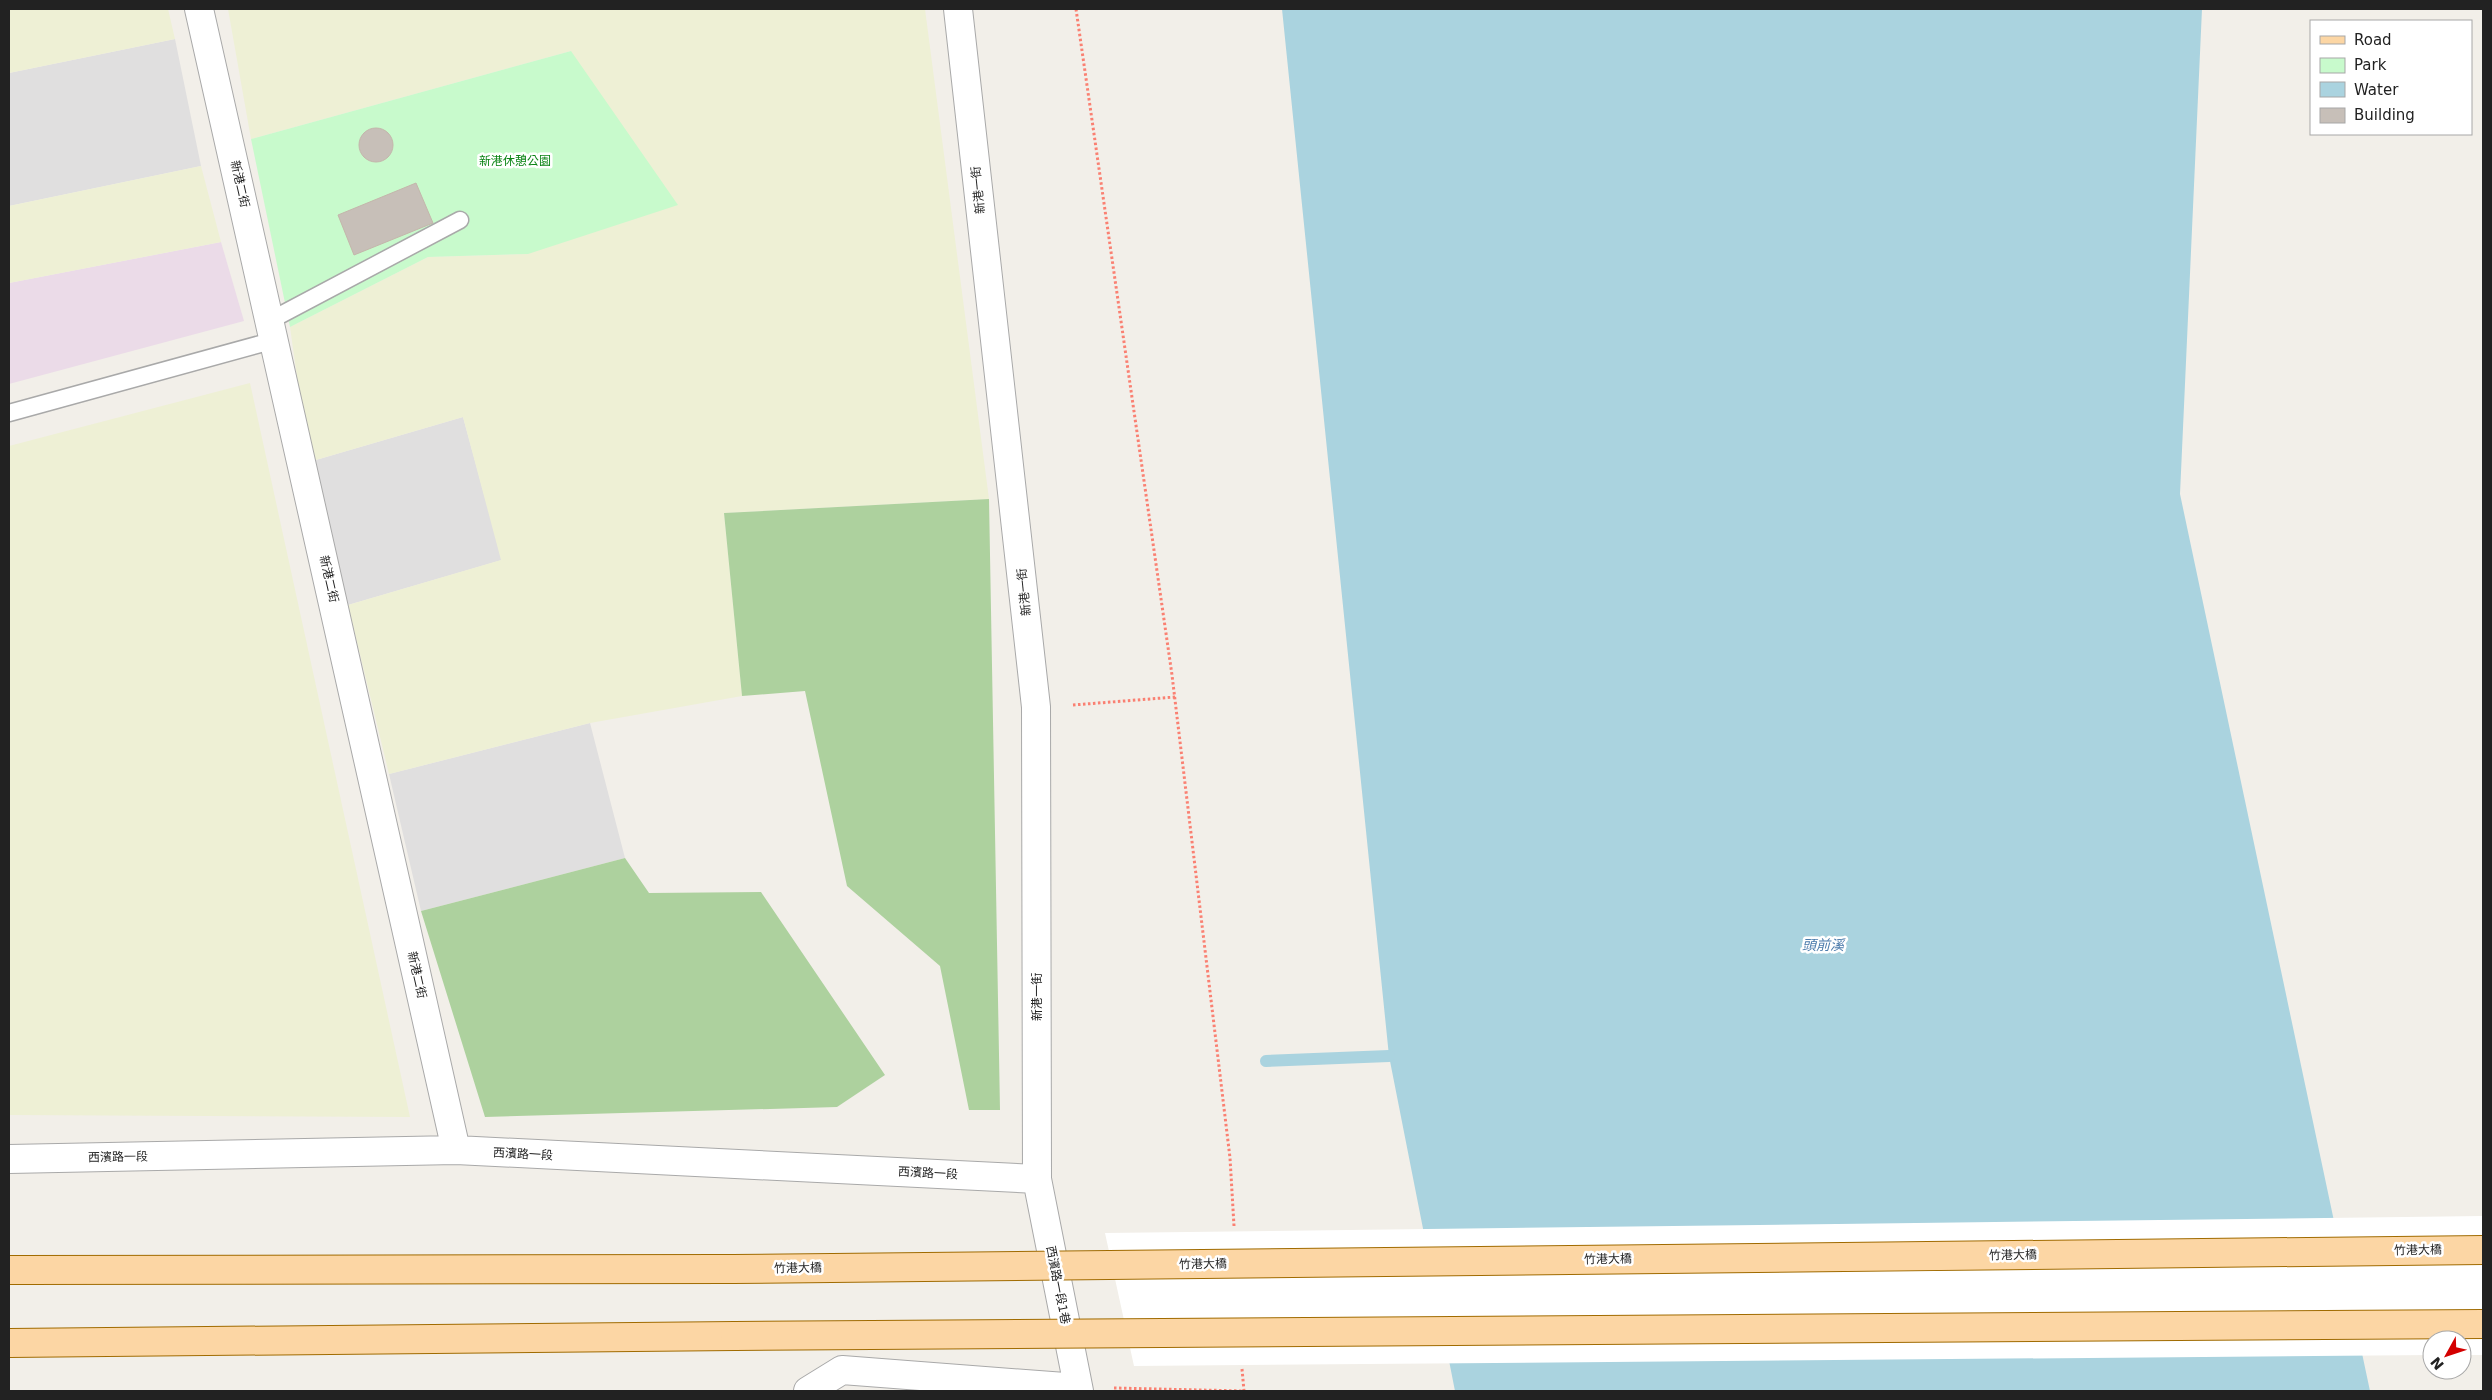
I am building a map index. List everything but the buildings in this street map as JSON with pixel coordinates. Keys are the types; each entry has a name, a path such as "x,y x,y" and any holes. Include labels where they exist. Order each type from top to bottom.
{"main road":[{"name":"竹港大橋","path":"9,1270 733,1269 2483,1250"},
{"path":"9,1343 2483,1324"}],"street":[{"name":"新港二街","path":"199,9 273,330 456,1150"},
{"name":"新港一街","path":"958,9 1036,707 1037,1179"},
{"name":"西濱路一段","path":"9,1160 456,1150 1037,1179"},
{"name":"西濱路一段1巷","path":"1037,1179 1079,1389"},
{"path":"808,1391 842,1370 1079,1389"}],"lane":[{"path":"9,413 273,330 460,220"}],"path":[{"path":"1076,9 1175,697 1230,1158 1234,1236"},
{"path":"1036,707 1175,697"},
{"path":"1079,1389 1244,1391 1242,1362"}],"shaded area":[{"path":"175,39 201,166 9,206 9,73"},
{"path":"221,242 244,321 9,384 9,283"},
{"path":"463,417 502,560 348,605 309,462"},
{"path":"590,723 625,858 421,911 389,774"}],"green space":[{"path":"9,9 168,9 175,39 9,73"},
{"path":"228,9 925,9 989,499 724,513 742,696 590,723 389,774 348,605 501,560 463,417 309,462 290,327 428,257 528,254 571,51 251,139"},
{"name":"新港休憩公園","path":"571,51 678,205 528,254 428,257 290,327 251,139"},
{"path":"201,166 221,242 9,283 9,206"},
{"path":"250,383 410,1117 9,1115 9,446"},
{"path":"989,499 1000,1110 969,1110 940,966 847,886 805,691 742,696 724,513"},
{"path":"625,858 649,893 761,892 885,1075 837,1107 485,1117 421,911"}],"water":[{"name":"頭前溪","path":"1282,9 2202,9 2180,494 2370,1391 1455,1391 1389,1056"}],"pier":[{"path":"2483,1216 2483,1355 2472,1355 2472,1330 2422,1330 2422,1355 1134,1366 1105,1233"}],"waterway":[{"path":"1266,1061 1389,1056"}]}
